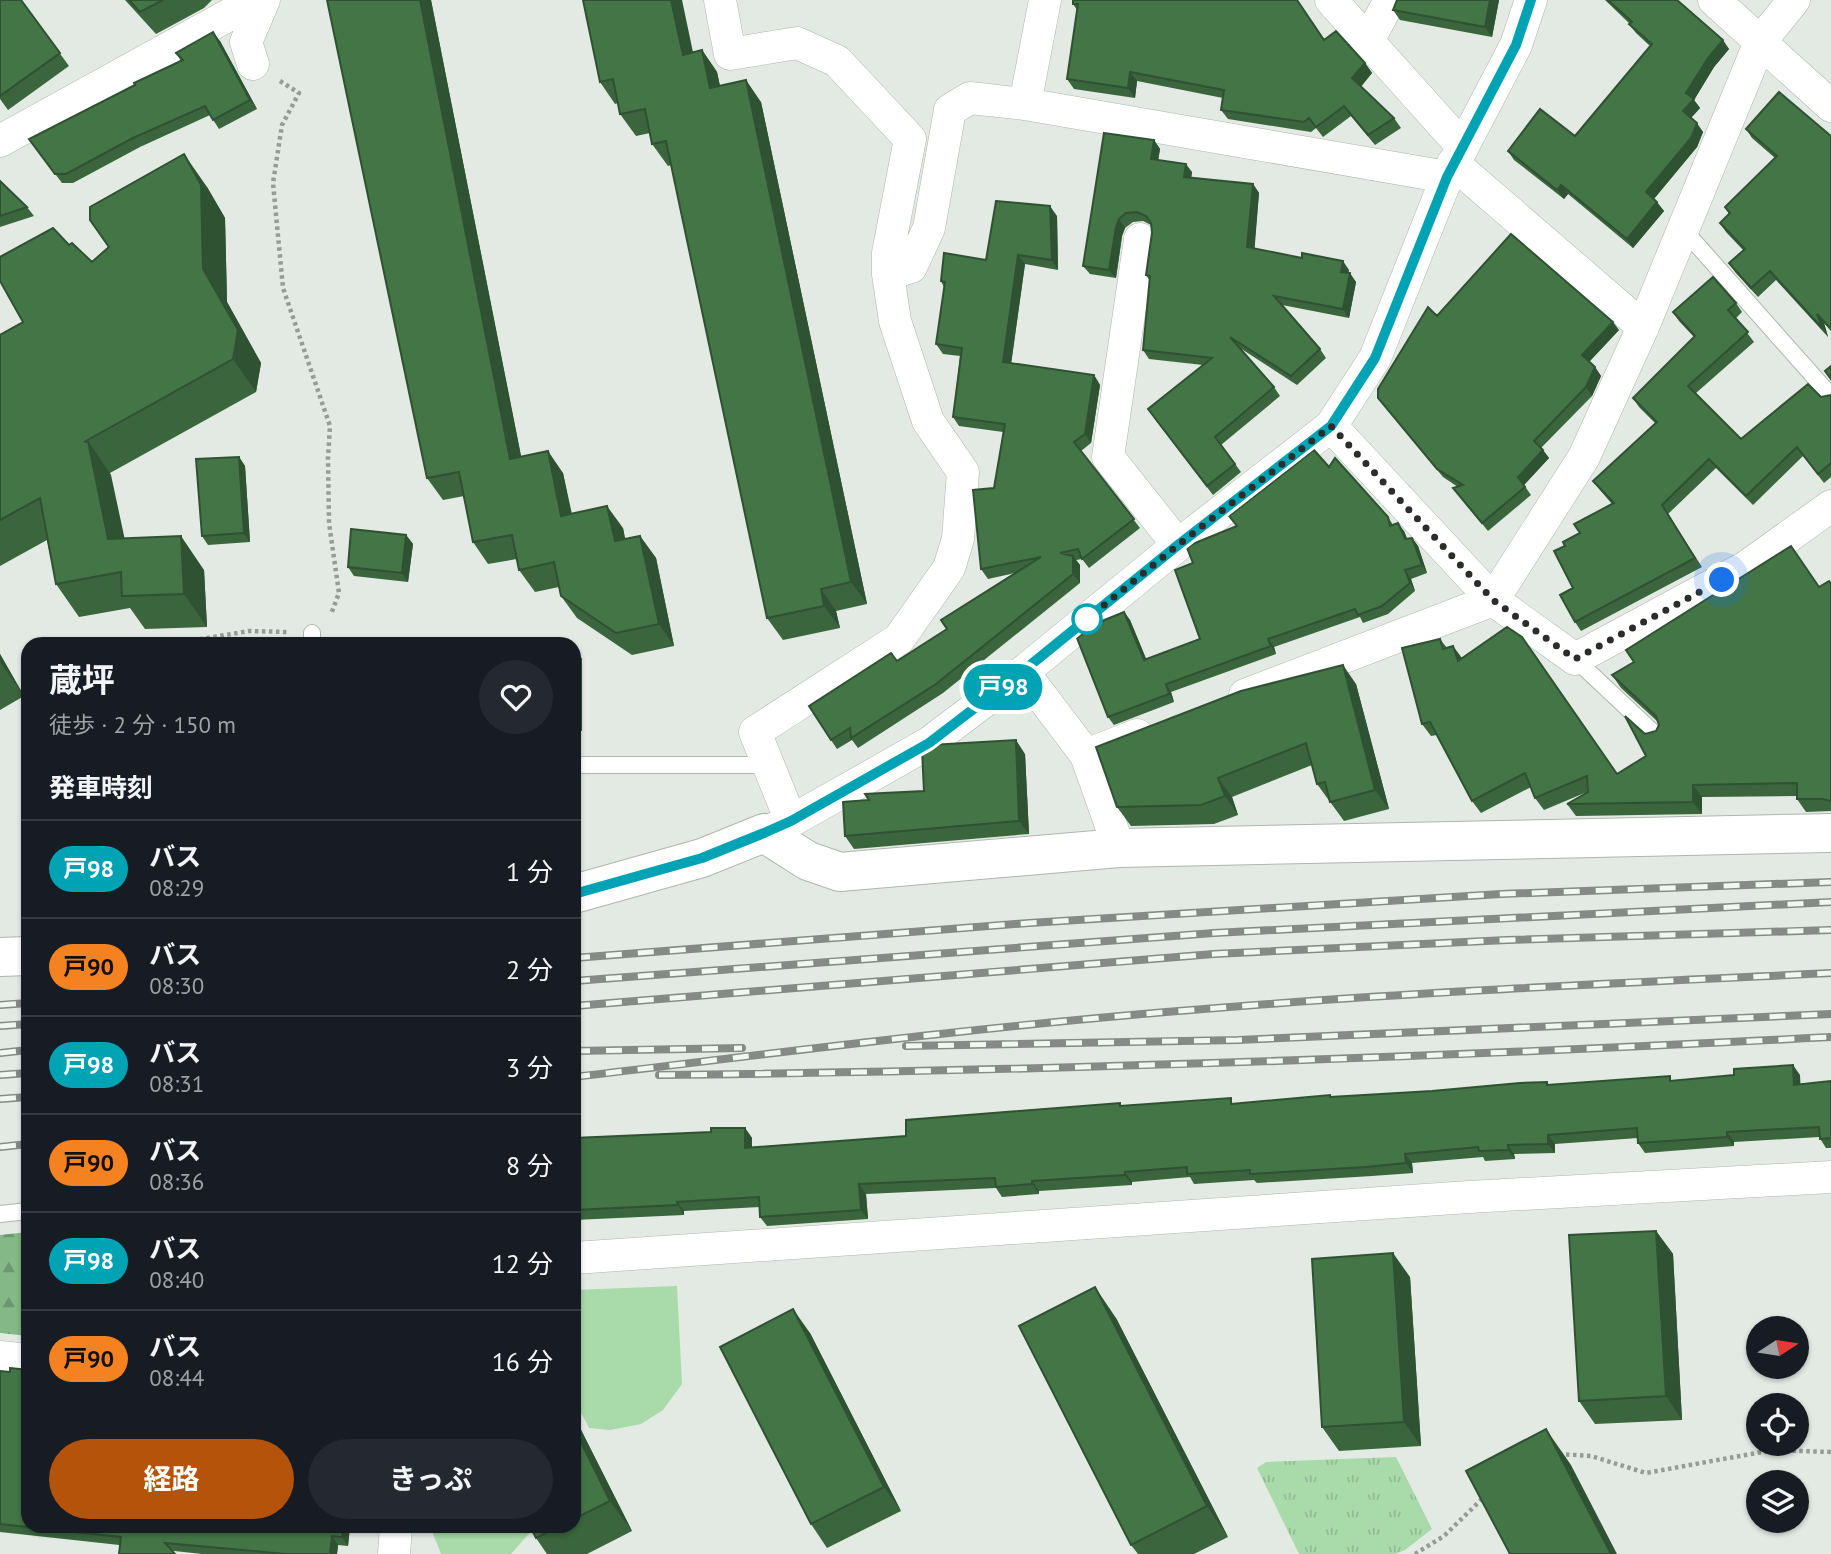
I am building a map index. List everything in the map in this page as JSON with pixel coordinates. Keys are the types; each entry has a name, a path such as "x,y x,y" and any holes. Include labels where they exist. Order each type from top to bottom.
{"street":[{"path":"0,141 256,0"},
{"path":"253,64 246,42 264,0"},
{"path":"720,0 730,54 797,43 837,61 910,139 888,253 888,274 895,321 928,421 963,472 958,539 949,568 899,639 755,732 769,765 778,827 808,861 839,872 1119,848 1831,833"},
{"path":"1025,104 1045,0"},
{"path":"1331,0 1368,41 1454,162 1643,327"},
{"path":"1368,41 1390,0"},
{"path":"581,892 702,858 778,827 929,743 1331,426 1375,358 1454,162 1516,45 1531,0"},
{"path":"1714,0 1831,106"},
{"path":"1213,707 1493,600 1584,457 1643,327 1760,42 1794,0"},
{"path":"888,274 911,267 929,228 950,110 970,98 1454,162"},
{"path":"1140,239 1108,457 1178,545"},
{"path":"1331,426 1493,600 1575,659 1746,567 1831,506"},
{"path":"1023,671 1086,755 1119,848"},
{"path":"1086,755 1162,726"},
{"path":"0,957 21,956"},
{"path":"581,1258 1455,1198 1831,1177"},
{"path":"0,1357 21,1359"},
{"path":"394,1554 396,1533"}],"lane":[{"path":"1683,229 1831,396"},
{"path":"1575,659 1657,736"},
{"path":"581,765 769,765"},
{"path":"0,1214 21,1212"}],"path":[{"path":"299,93 282,125 273,183 283,288 330,426 329,523 339,593 324,634 317,637"},
{"path":"213,637 249,631 296,637"},
{"path":"1551,1453 1591,1456 1646,1473 1773,1450 1831,1452"},
{"path":"1415,1554 1444,1536 1493,1489"}],"green space":[{"path":"21,1233 21,1335 0,1333 0,1235"},
{"path":"677,1286 682,1384 663,1410 641,1424 610,1430 589,1428 581,1413 581,1290"},
{"path":"1396,1457 1432,1529 1405,1550 1395,1554 1299,1554 1257,1468 1266,1462"},
{"path":"433,1533 529,1533 511,1554 441,1554"}],"building":[{"path":"0,0 21,0 60,53 0,96"},
{"path":"129,0 163,0 140,12"},
{"path":"327,0 420,0 510,459 548,451 561,516 607,506 615,541 640,536 659,624 616,633 561,596 554,562 519,570 512,535 473,542 459,472 427,478"},
{"path":"583,0 671,0 683,55 702,50 710,88 746,80 851,582 821,589 824,606 767,618 666,141 652,144 645,109 620,114 613,79 600,82"},
{"path":"1073,0 1297,0 1324,40 1336,31 1365,63 1352,78 1394,118 1368,135 1344,106 1316,127 1309,118 1304,122 1221,110 1224,90 1130,72 1128,88 1067,79 1078,4 1073,4"},
{"path":"1397,0 1490,0 1485,27 1393,10"},
{"path":"1608,0 1677,0 1723,40 1686,93 1694,99 1683,111 1697,123 1691,138 1646,192 1657,202 1627,239 1561,185 1557,190 1508,151 1540,109 1575,136 1652,44 1629,24 1632,22"},
{"path":"213,32 250,100 213,120 205,106 133,138 66,174 55,174 29,139 183,60 176,53"},
{"path":"1779,92 1831,136 1831,329 1817,314 1822,328 1770,271 1751,288 1729,263 1745,249 1720,223 1730,213 1725,207 1777,156 1746,129"},
{"path":"1104,133 1154,140 1151,159 1186,164 1184,177 1253,184 1247,247 1302,258 1302,253 1343,261 1341,272 1350,273 1343,309 1274,296 1320,349 1291,376 1230,337 1274,387 1215,437 1235,464 1207,486 1148,409 1212,358 1143,350 1150,276 1146,275 1151,223 1146,216 1137,212 1126,213 1119,219 1116,227 1109,270 1083,266"},
{"path":"184,154 201,185 203,269 238,330 233,359 84,442 88,441 108,539 181,536 184,594 122,596 121,572 56,584 40,498 0,520 0,335 23,322 0,281 0,257 53,228 69,245 72,243 92,262 109,247 90,220 90,207"},
{"path":"0,181 27,207 0,216"},
{"path":"996,201 1050,206 1052,260 1018,255 1003,362 1094,375 1085,434 1074,442 1134,519 1082,559 1078,549 1060,553 1073,556 1073,574 936,684 851,738 850,728 831,740 809,706 891,653 897,661 947,629 941,620 1041,557 981,569 973,490 994,488 1005,424 953,417 962,348 936,344 945,282 941,281 944,253 986,260"},
{"path":"1511,234 1613,322 1582,355 1595,367 1586,387 1534,441 1543,450 1518,477 1525,487 1482,523 1453,488 1463,485 1437,469 1378,398 1378,389 1428,307 1437,316"},
{"path":"1713,277 1736,303 1728,310 1748,332 1688,386 1741,439 1808,384 1821,397 1831,395 1831,463 1818,474 1797,447 1746,496 1709,459 1662,505 1695,558 1575,622 1560,595 1573,588 1554,551 1565,546 1563,542 1580,533 1574,524 1614,503 1593,481 1657,422 1633,398 1695,336 1673,312"},
{"path":"1831,366 1831,379 1825,371"},
{"path":"1314,450 1329,467 1335,458 1388,517 1390,526 1398,523 1405,539 1412,538 1422,565 1405,570 1410,583 1382,606 1358,615 1355,609 1268,639 1271,646 1166,684 1169,694 1108,717 1077,638 1097,623 1124,612 1144,660 1200,639 1175,570 1193,563 1187,548 1237,526 1229,516"},
{"path":"239,457 244,533 202,536 196,459"},
{"path":"351,529 406,535 402,573 348,567"},
{"path":"1791,546 1819,587 1829,581 1831,584 1831,801 1797,799 1797,783 1693,785 1693,802 1567,804 1588,792 1587,776 1535,798 1525,773 1472,801 1430,722 1422,724 1402,648 1440,639 1443,649 1453,646 1458,661 1507,627 1522,637 1617,774 1646,756 1625,716 1645,734 1656,731 1659,725 1656,716 1612,675 1634,662 1626,650"},
{"path":"1343,665 1375,790 1330,802 1325,782 1317,784 1306,743 1218,778 1225,796 1201,805 1117,807 1096,747 1241,691"},
{"path":"1016,740 1019,821 845,836 843,802 869,800 865,794 924,791 922,750 930,745"},
{"path":"1793,1065 1794,1085 1831,1081 1831,1138 1820,1139 1819,1127 1727,1132 1727,1137 1638,1143 1637,1128 1548,1135 1548,1144 1508,1145 1508,1150 1479,1151 1478,1147 1405,1154 1406,1163 1366,1167 1250,1174 1250,1170 1187,1174 1187,1167 1125,1172 1125,1175 1032,1181 1032,1184 996,1187 995,1178 859,1184 861,1210 760,1217 759,1197 677,1202 678,1205 581,1210 581,1138 745,1128 745,1148 906,1136 906,1120 1120,1103 1120,1106 1231,1098 1231,1104 1520,1083 1547,1082 1547,1085 1670,1076 1670,1081 1734,1075 1734,1069"},
{"path":"1656,1231 1666,1396 1579,1401 1569,1235"},
{"path":"1393,1253 1404,1422 1322,1427 1312,1259"},
{"path":"1095,1287 1207,1506 1131,1545 1019,1326"},
{"path":"793,1309 884,1487 811,1524 720,1347"},
{"path":"10,1368 21,1369 21,1526 0,1524 0,1371 10,1372"},
{"path":"1546,1429 1611,1554 1510,1554 1466,1471"},
{"path":"581,1442 610,1501 581,1516"},
{"path":"84,1533 342,1533 342,1537 332,1536 330,1554 286,1554 165,1543 175,1554 119,1554 121,1537"},
{"path":"534,1533 546,1533 536,1538"}],"railway":[{"path":"581,957 1029,923 1501,894 1831,882"},
{"path":"581,980 1214,933 1831,902"},
{"path":"581,1005 1214,954 1507,940 1831,930"},
{"path":"581,1076 1125,1015 1439,993 1831,973"},
{"path":"0,1005 21,1004"},
{"path":"906,1046 1238,1040 1831,1014"},
{"path":"0,1026 21,1024"},
{"path":"659,1075 1245,1062 1831,1037"},
{"path":"581,1051 742,1048"},
{"path":"0,1053 21,1051"},
{"path":"0,1075 21,1074"},
{"path":"0,1099 21,1098"},
{"path":"0,1147 21,1145"}],"bus line":[{"name":"戸98","path":"581,892 702,858 764,833 791,821 929,743 1331,426 1375,358 1447,177 1516,45 1531,0"}],"route":[{"path":"1087,619 1081,624 1331,426 1493,600 1575,659 1722,580"}]}
